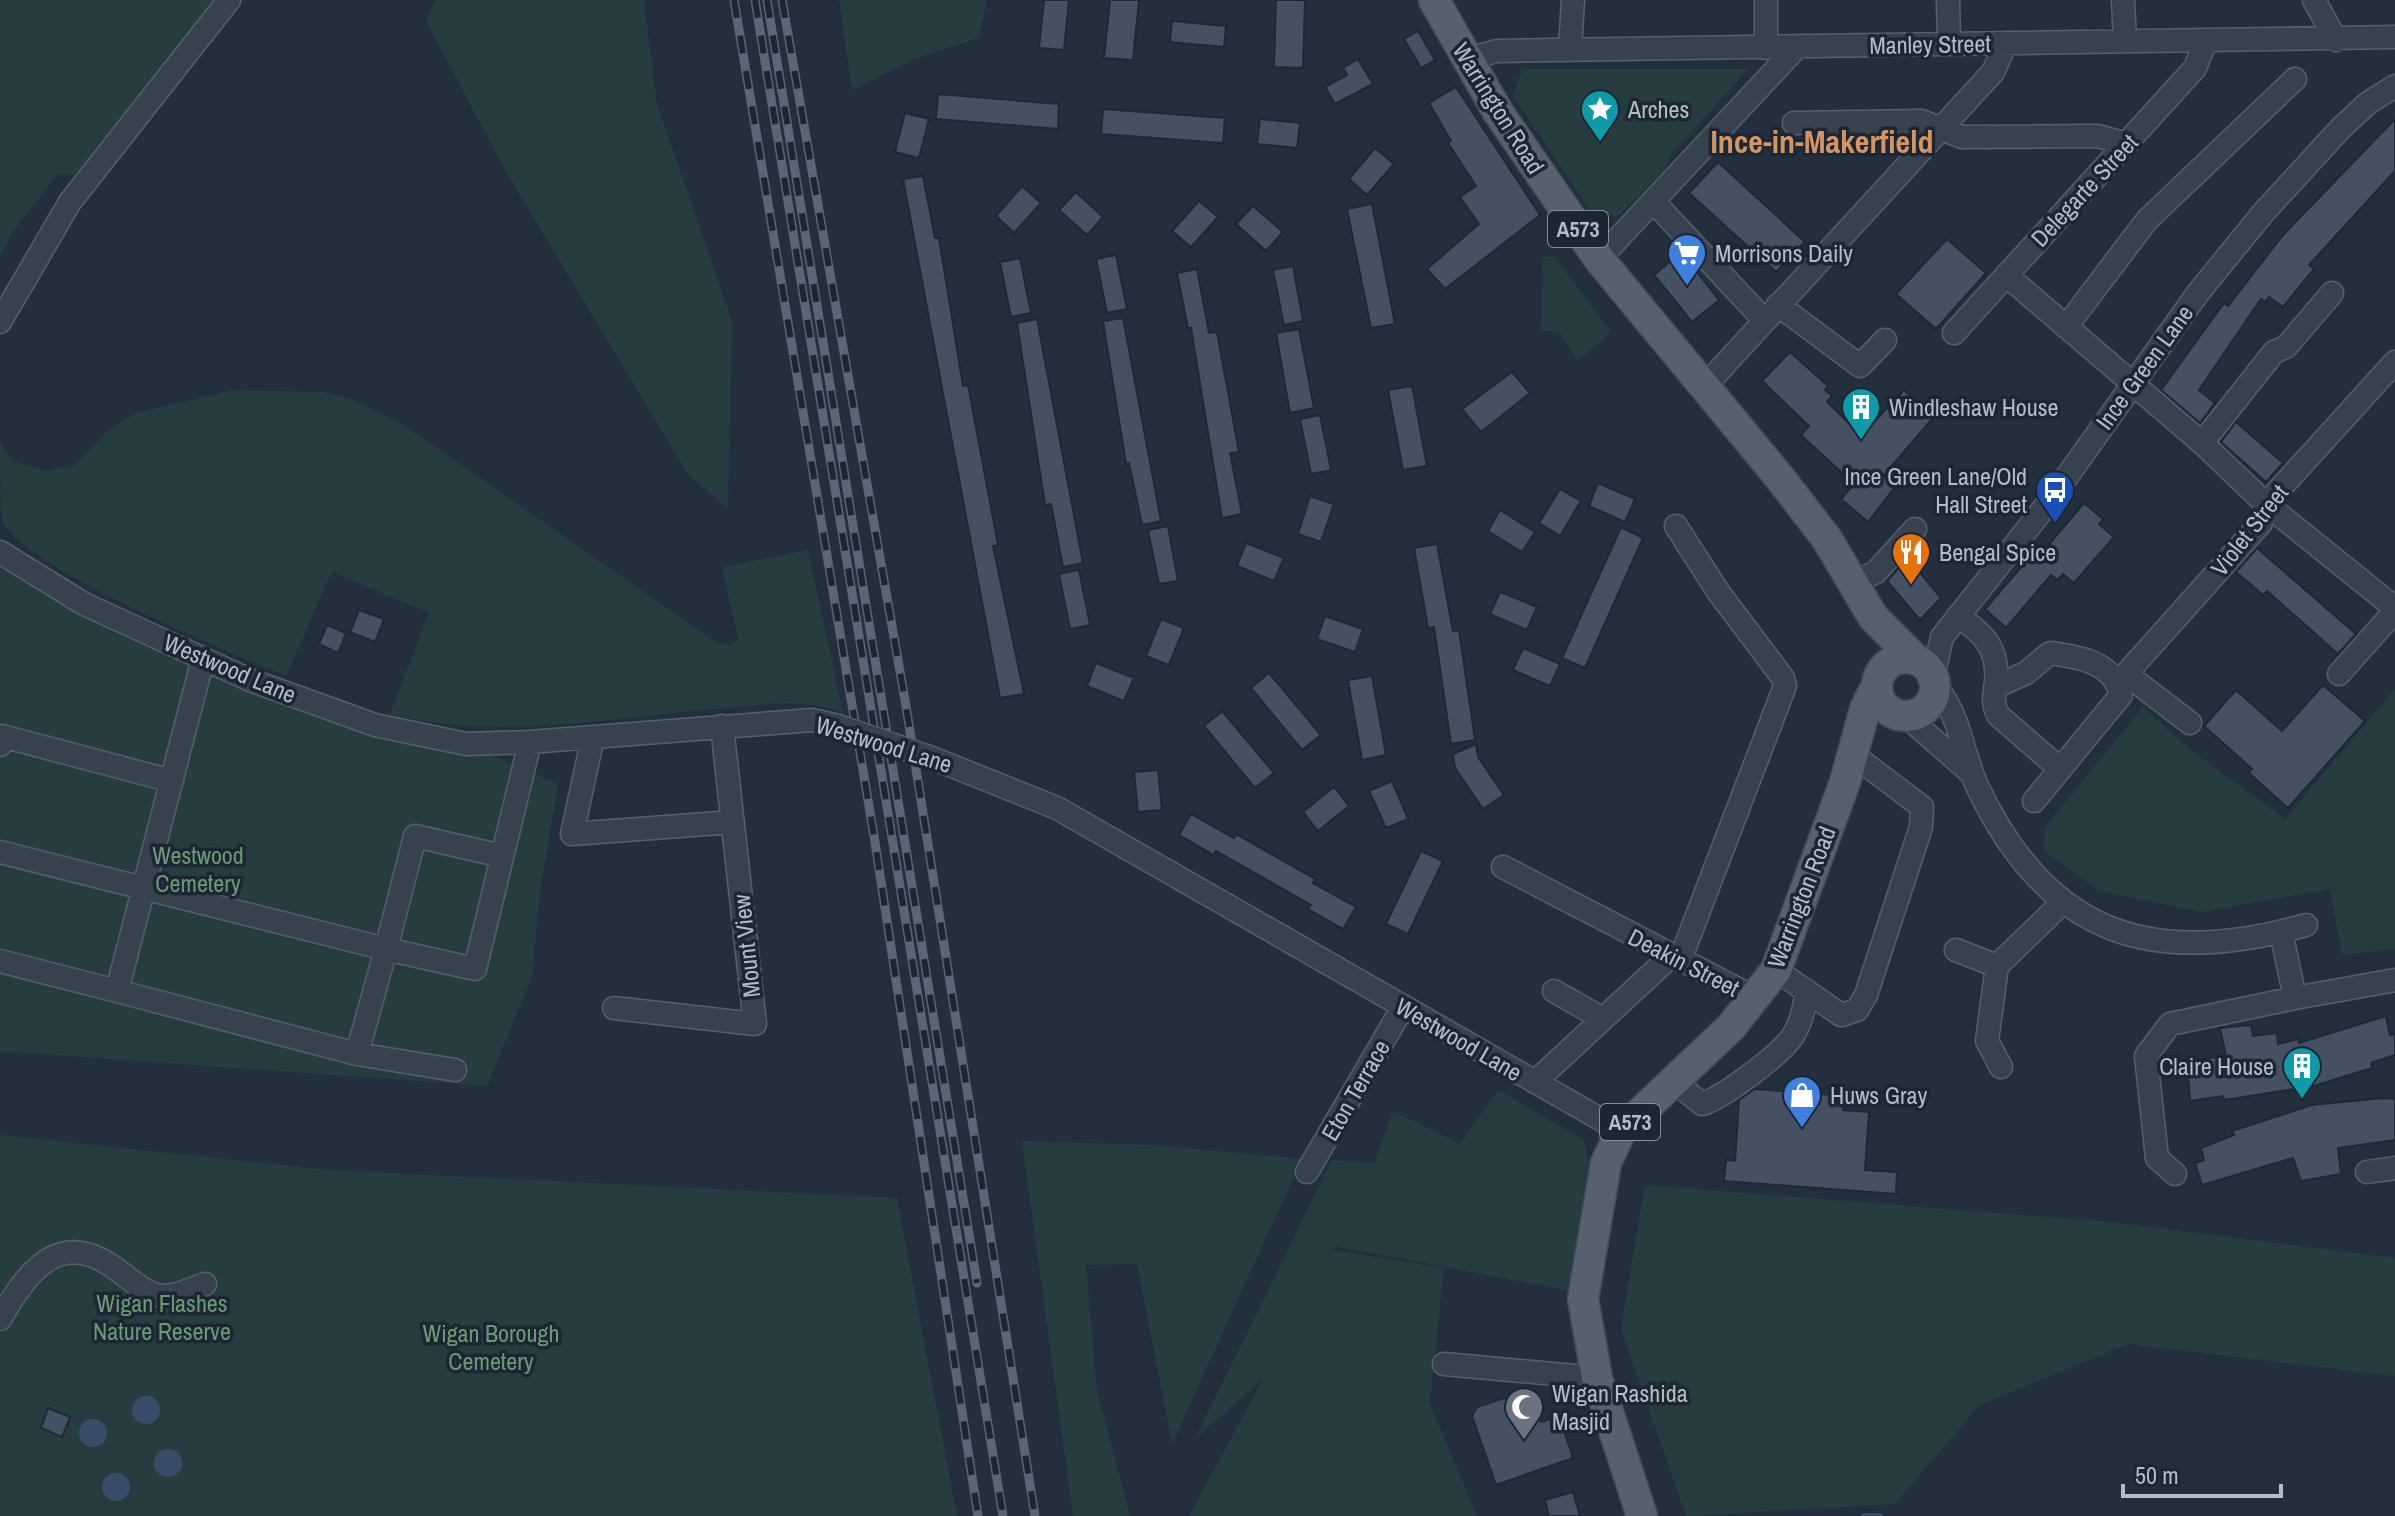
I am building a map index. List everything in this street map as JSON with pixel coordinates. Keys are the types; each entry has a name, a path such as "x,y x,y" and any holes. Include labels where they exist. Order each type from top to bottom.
{"main road":[{"name":"Warrington Road","path":"1434,0 1467,59 1599,259 1827,539 1886,632 1927,674"},
{"name":"Warrington Road","path":"1642,1516 1597,1378 1583,1299 1606,1163 1621,1131 1757,999 1776,970 1852,765 1865,709 1877,683 1856,589"},
{"name":"A573","path":"1895,660 1927,674 1934,695 1924,710 1905,716 1887,709 1877,683 1881,672 1895,660"},
{"name":"Warrington Road","path":"1852,765 1877,737 1905,716"}],"street":[{"path":"0,322 70,202 229,0"},
{"path":"1570,50 1573,0"},
{"path":"1766,0 1766,48"},
{"path":"1948,0 1949,44"},
{"path":"2123,0 2125,41"},
{"path":"2314,0 2336,40"},
{"name":"Manley Street","path":"1467,59 1497,51 2125,41 2391,42"},
{"name":"Delegarte Street","path":"1954,333 2195,68 2206,41"},
{"path":"1704,387 1993,72 2006,43"},
{"path":"1599,259 1797,47"},
{"path":"2368,103 2395,71"},
{"path":"2066,327 2147,220 2295,79"},
{"name":"Ince Green Lane","path":"1927,674 1939,643 1958,616 2048,503 2198,293 2261,216 2368,103 2395,86"},
{"path":"1794,123 1921,121 1962,137 2098,136 2127,144"},
{"path":"1653,201 1771,313 1860,366 1885,340"},
{"path":"2006,275 2202,443 2266,504 2395,609 2339,674"},
{"path":"2202,443 2274,352 2286,347 2332,293"},
{"name":"Violet Street","path":"2060,769 2121,695 2122,678 2261,523 2266,504 2395,362"},
{"path":"1535,1082 1603,1019 1676,958 1785,686 1783,678 1719,593 1676,526"},
{"path":"1856,589 1915,529"},
{"name":"Westwood Lane","path":"0,552 84,604 203,659 375,725 466,744 530,742 812,720 932,758 1057,808 1621,1131"},
{"path":"1958,616 1992,646 1997,659 1993,703 1998,715 2060,769 2034,801"},
{"path":"1995,687 2026,673 2050,653 2090,659 2190,723"},
{"path":"117,991 203,659"},
{"path":"1927,674 1951,706 1971,773 1994,822 2019,860 2063,902 2125,934 2166,943 2201,944 2281,932 2306,925"},
{"path":"1905,716 1971,773"},
{"name":"Mount View","path":"614,1008 755,1024 722,726"},
{"path":"593,737 572,834 733,822"},
{"path":"1,739 172,781"},
{"path":"0,852 143,890 475,969 530,742"},
{"path":"1776,970 1841,1015 1857,1010 1866,995 1921,827 1922,807 1852,765"},
{"path":"357,1054 415,836 502,856"},
{"name":"Deakin Street","path":"1503,867 1757,999"},
{"path":"2001,1067 1987,1041 1997,966 2063,902"},
{"path":"2281,932 2295,998"},
{"path":"1956,950 1997,966"},
{"path":"0,961 357,1054 455,1070"},
{"path":"2175,1174 2157,1158 2146,1056 2153,1041 2170,1024 2395,980"},
{"path":"1554,991 1603,1019"},
{"path":"1673,1081 1702,1104 1718,1100 1790,1040 1802,1017 1807,991"},
{"name":"Eton Terrace","path":"1307,1172 1403,1007"},
{"path":"2367,1172 2395,1168"},
{"path":"0,1319 25,1277 44,1260 67,1252 96,1255 142,1290 164,1297 205,1284"},
{"path":"1444,1364 1597,1378"}],"green space":[{"path":"0,0 222,0 111,139 96,148 85,176 58,174 14,230 0,258"},
{"path":"435,0 644,0 657,104 732,321 728,508 689,476 505,170 426,21"},
{"path":"839,0 987,0 979,38 915,59 852,90"},
{"path":"1522,69 1748,69 1670,156 1664,170 1617,217 1589,209 1513,96"},
{"path":"1543,256 1555,257 1611,332 1578,361 1558,331 1541,331"},
{"path":"233,390 322,392 351,399 404,425 717,643 729,646 738,639 722,567 808,550 843,713 810,705 775,704 547,726 507,727 428,722 390,714 429,613 332,572 286,676 177,629 87,585 48,562 19,540 2,521 0,442 13,461 45,471 74,466 110,429 133,414"},
{"name":"Westwood Cemetery","path":"0,552 250,680 466,744 558,784 540,892 532,977 487,1086 0,1051"},
{"path":"2395,689 2395,949 2342,955 2330,889 2202,912 2099,891 2044,851 2045,827 2143,707 2192,751 2285,819"},
{"path":"1498,1090 1584,1140 1593,1183 1571,1291 1334,1246 1327,1259 1333,1250 1444,1268 1430,1404 1477,1516 1189,1516 1263,1379 1195,1439 1332,1160 1374,1163 1393,1111 1460,1144"},
{"name":"Wigan Borough Cemetery","path":"0,1135 330,1170 897,1198 957,1516 0,1516"},
{"path":"1022,1141 1155,1145 1302,1159 1172,1444 1137,1264 1086,1265 1097,1390 1130,1516 1073,1516"},
{"path":"1645,1185 2111,1222 2395,1258 2395,1376 2128,1344 1980,1405 1895,1504 1686,1516 1621,1329"}],"water":[{"path":"146,1396 156,1400 160,1410 156,1420 146,1424 136,1420 132,1410 136,1400"},
{"path":"93,1419 103,1423 107,1433 103,1443 93,1447 83,1443 79,1433 83,1423"},
{"path":"168,1449 178,1453 182,1463 178,1473 168,1477 158,1473 154,1463 158,1453"},
{"path":"116,1473 126,1477 130,1487 126,1497 116,1501 106,1497 102,1487 106,1477"}],"building":[{"path":"1044,0 1069,0 1064,50 1039,48"},
{"path":"1110,0 1139,0 1133,60 1104,58"},
{"path":"1276,0 1305,0 1303,68 1274,67"},
{"path":"1172,21 1226,26 1224,47 1170,42"},
{"path":"1418,31 1435,60 1421,68 1404,39"},
{"path":"1358,59 1373,84 1335,104 1325,87 1347,75 1343,68"},
{"path":"1456,87 1540,215 1445,289 1427,269 1479,224 1460,197 1476,186 1448,143 1451,141 1429,103"},
{"path":"938,94 1059,104 1058,129 936,119"},
{"path":"1103,109 1225,118 1223,143 1101,134"},
{"path":"905,113 929,119 919,158 895,152"},
{"path":"1260,119 1300,123 1297,148 1257,144"},
{"path":"2395,119 2395,171 2309,265 2314,269 2283,307 2269,297 2265,302 2261,299 2199,390 2215,403 2200,423 2161,390 2224,303 2228,306 2283,235"},
{"path":"1375,148 1394,164 1367,195 1349,179"},
{"path":"1718,162 1805,242 1776,272 1689,193"},
{"path":"923,176 935,238 939,238 963,386 968,385 998,545 993,546 1024,694 1000,698 903,179"},
{"path":"1022,186 1041,203 1014,233 996,216"},
{"path":"1076,192 1103,217 1087,235 1059,210"},
{"path":"1199,201 1218,217 1191,247 1172,231"},
{"path":"1372,204 1395,324 1371,328 1347,209"},
{"path":"1253,206 1283,232 1266,251 1236,224"},
{"path":"1947,239 1986,273 1936,329 1896,294"},
{"name":"Morrisons Daily","path":"1681,252 1719,300 1692,322 1654,275"},
{"path":"1116,255 1127,309 1107,313 1096,259"},
{"path":"1020,258 1031,313 1011,317 1000,262"},
{"path":"1293,266 1303,321 1284,325 1273,270"},
{"path":"1197,269 1209,333 1217,332 1239,452 1230,453 1242,514 1222,518 1191,328 1188,328 1177,273"},
{"path":"1123,318 1161,521 1142,525 1129,463 1126,464 1103,321"},
{"path":"1037,319 1083,563 1063,567 1051,504 1045,505 1017,323"},
{"path":"1299,329 1314,408 1290,413 1276,333"},
{"name":"Windleshaw House","path":"1790,352 1828,386 1825,390 1832,396 1827,402 1853,427 1863,416 1872,424 1904,390 1934,417 1883,476 1895,487 1868,522 1841,499 1854,484 1801,435 1809,426 1762,381"},
{"path":"1512,372 1530,393 1481,432 1462,409"},
{"path":"1412,386 1427,466 1403,470 1388,390"},
{"path":"1320,415 1331,470 1311,474 1300,419"},
{"path":"2236,422 2283,463 2266,482 2221,442"},
{"path":"1598,483 1635,499 1625,522 1589,506"},
{"path":"1560,489 1581,501 1560,536 1539,523"},
{"path":"1310,496 1334,504 1321,542 1298,534"},
{"path":"2084,503 2103,519 2099,524 2114,537 2074,583 2063,574 2057,580 2051,575 2006,628 1985,609 2029,558 2034,562"},
{"path":"1500,510 1535,532 1522,552 1488,531"},
{"path":"1168,526 1178,581 1159,584 1148,530"},
{"path":"1621,527 1643,538 1585,668 1562,658"},
{"path":"1246,543 1284,558 1274,581 1237,566"},
{"path":"1437,544 1453,631 1459,630 1475,740 1451,744 1434,627 1428,628 1414,548"},
{"path":"2257,548 2356,634 2338,654 2267,591 2263,595 2236,572"},
{"name":"Bengal Spice","path":"1908,558 1941,598 1920,620 1887,581"},
{"path":"1079,570 1090,625 1070,629 1059,574"},
{"path":"1500,592 1537,607 1527,630 1490,614"},
{"path":"359,610 384,619 375,642 350,632"},
{"path":"1325,616 1363,629 1355,652 1317,639"},
{"path":"1161,619 1184,628 1169,665 1146,656"},
{"path":"327,625 346,633 338,653 319,644"},
{"path":"1523,648 1560,664 1550,686 1513,670"},
{"path":"1096,663 1134,678 1124,701 1087,686"},
{"path":"1269,673 1321,735 1302,750 1251,688"},
{"path":"1372,676 1386,755 1362,760 1348,680"},
{"path":"2323,685 2365,721 2288,808 2249,773 2252,769 2204,726 2236,690 2282,731"},
{"path":"1222,711 1274,773 1255,788 1204,726"},
{"path":"1476,744 1478,757 1504,795 1483,809 1455,768 1453,754"},
{"path":"1158,770 1162,810 1138,812 1134,772"},
{"path":"1392,781 1408,819 1386,828 1369,791"},
{"path":"1334,787 1349,806 1318,831 1303,812"},
{"path":"1191,814 1234,838 1236,834 1315,879 1313,883 1356,907 1343,929 1308,909 1311,905 1216,851 1214,855 1179,835"},
{"path":"1421,851 1443,861 1408,934 1386,924"},
{"path":"2386,1016 2390,1035 2395,1034 2395,1055 2371,1063 2372,1068 2314,1086 2224,1100 2223,1096 2190,1101 2187,1061 2226,1056 2220,1028 2251,1025 2253,1036 2277,1033 2278,1044 2298,1039 2299,1043"},
{"name":"Huws Gray","path":"1755,1089 1845,1096 1843,1110 1869,1112 1865,1170 1897,1172 1896,1194 1724,1181 1726,1160 1735,1161 1739,1100"},
{"path":"2395,1099 2395,1140 2338,1148 2341,1174 2301,1181 2293,1158 2202,1185 2195,1163 2204,1160 2201,1148 2234,1135 2232,1131 2312,1105"},
{"name":"Wigan Rashida Masjid","path":"1504,1398 1514,1401 1522,1423 1539,1417 1541,1422 1559,1416 1573,1458 1496,1485 1472,1416 1477,1407"},
{"path":"48,1408 70,1417 62,1437 41,1428"},
{"path":"1573,1492 1580,1516 1549,1516 1545,1500"}],"waterway":[{"path":"1864,1516 1880,1516"}],"railway":[{"path":"734,0 874,836 978,1516"},
{"path":"755,0 1003,1516"},
{"path":"767,0 977,1283"},
{"path":"782,0 905,700 1035,1516"}],"place":[{"name":"Arches","path":"1600,143"},
{"name":"Morrisons Daily","path":"1687,287"},
{"name":"Windleshaw House","path":"1861,441"},
{"name":"Ince Green Lane/Old Hall Street","path":"2055,524"},
{"name":"Bengal Spice","path":"1911,586"},
{"name":"Claire House","path":"2302,1100"},
{"name":"Huws Gray","path":"1802,1129"},
{"name":"Wigan Rashida Masjid","path":"1524,1441"}],"district":[{"name":"Ince-in-Makerfield","path":"1822,141"}],"park label":[{"name":"Wigan Flashes Nature Reserve","path":"162,1317"}]}
